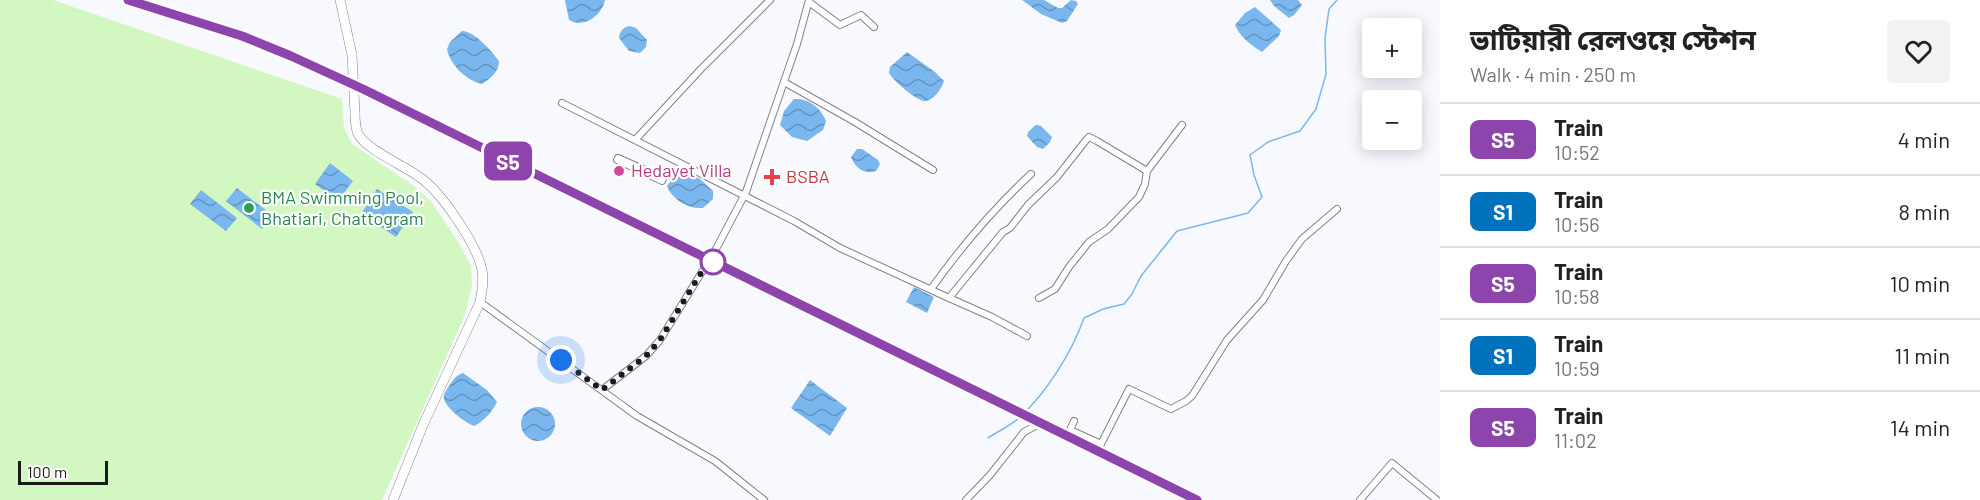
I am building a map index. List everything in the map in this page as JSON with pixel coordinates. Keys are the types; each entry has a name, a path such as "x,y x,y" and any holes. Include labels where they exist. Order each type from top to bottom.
{"main road":[{"path":"340,0 351,55 355,124 359,136 374,149 421,177 439,195 454,216 482,269 483,286 480,302 423,425 393,500"}],"street":[{"path":"758,0 764,6"},
{"path":"635,140 770,0"},
{"path":"602,390 646,356 660,340 716,249 744,197 766,138 809,1 840,25 861,15 874,27"},
{"path":"784,82 933,170"},
{"path":"562,103 794,221 840,248 993,317 1027,336"},
{"path":"1039,298 1055,289 1089,242 1108,229 1139,197 1145,184 1147,171 1182,125"},
{"path":"949,298 1003,232 1010,228 1028,205 1057,177 1089,137 1147,171"},
{"path":"618,158 663,178 662,181 617,160 618,158"},
{"path":"931,289 976,230 1031,174"},
{"path":"1074,421 1070,430 1101,444 1129,389 1171,409 1186,401 1192,396 1232,334 1263,300 1302,239 1337,209"},
{"path":"480,302 657,429 715,461 764,500"},
{"path":"966,500 990,475 1024,432 1036,425"},
{"path":"1360,500 1392,463 1437,500"}],"green space":[{"path":"0,0 53,0 342,99 344,127 352,144 414,186 431,201 471,266 472,286 465,315 382,500 0,500"}],"water":[{"path":"565,0 605,0 600,11 592,19 581,23 569,20"},
{"path":"1022,0 1044,0 1058,8 1062,8 1071,0 1078,4 1067,21 1062,23 1041,14"},
{"path":"1270,0 1298,0 1302,5 1289,18"},
{"path":"1255,7 1281,30 1279,36 1262,52 1243,37 1235,25 1245,13"},
{"path":"630,26 636,28 647,40 646,47 640,53 629,51 619,38 622,30"},
{"path":"462,31 477,38 499,61 496,72 482,84 471,80 460,71 449,55 447,49 450,42"},
{"path":"907,52 944,81 934,97 927,101 915,97 889,73 890,67"},
{"path":"794,99 805,100 814,105 826,121 823,130 807,141 792,137 780,125 784,111"},
{"path":"1036,125 1041,126 1052,137 1043,149 1037,147 1027,136"},
{"path":"857,149 862,149 878,160 880,164 876,171 861,170 855,164 851,157"},
{"path":"330,163 353,181 338,201 315,184"},
{"path":"686,173 700,179 713,191 713,199 703,208 682,203 669,191 667,186 673,178"},
{"name":"BMA Swimming Pool, Bhatiari, Chattogram","path":"237,188 272,215 262,229 226,201"},
{"path":"377,189 413,212 396,237 361,214"},
{"path":"201,190 237,218 226,231 190,204"},
{"path":"914,287 934,297 927,313 906,302"},
{"path":"463,373 487,390 497,402 487,416 474,426 454,413 444,399 452,382"},
{"path":"810,380 847,408 830,436 791,408"},
{"path":"538,407 550,412 555,424 550,436 538,441 526,436 521,424 526,412"}],"waterway":[{"path":"988,438 1013,423 1030,407 1058,371 1084,318 1103,309 1124,304 1141,276 1177,231 1248,213 1262,197 1250,155 1268,142 1300,131 1316,109 1326,74 1325,38 1329,9 1337,0"}],"railway":[{"path":"128,0 242,36 363,89 1197,500"}],"train":[{"name":"S5","path":"128,0 242,36 363,89 1197,500"}],"place":[{"name":"Hedayet Villa","path":"619,171"},
{"name":"BSBA","path":"772,177"},
{"name":"BMA Swimming Pool, Bhatiari, Chattogram","path":"249,208"}],"route":[{"path":"561,360 602,390 646,356 660,340 709,260 713,262"}]}
